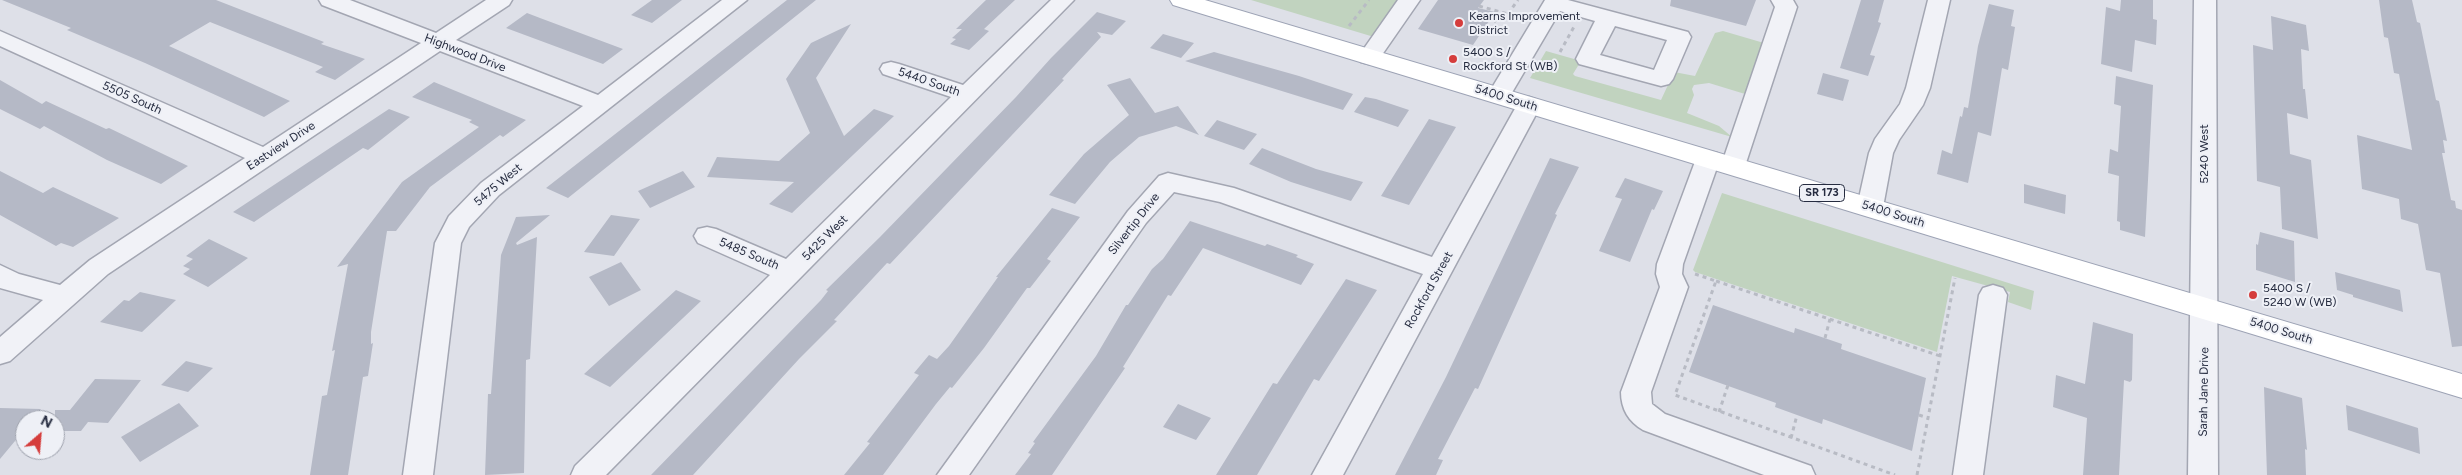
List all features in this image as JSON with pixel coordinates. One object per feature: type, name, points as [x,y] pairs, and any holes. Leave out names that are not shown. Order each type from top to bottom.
[{"type":"main road","name":"5400 South","points":[[1197,2],[1369,57],[2462,386]]},
{"type":"street","name":"Highwood Drive","points":[[330,0],[600,104]]},
{"type":"street","name":"Eastview Drive","points":[[0,352],[99,267],[501,0]]},
{"type":"street","name":"5475 West","points":[[419,469],[448,243],[458,222],[490,189],[736,0]]},
{"type":"street","name":"5425 West","points":[[586,475],[1063,0]]},
{"type":"street","points":[[1369,57],[1409,0]]},
{"type":"street","points":[[1782,0],[1786,7],[1721,162],[1670,264],[1669,274],[1674,287],[1636,392],[1635,402],[1640,414],[1654,422],[1800,475]]},
{"type":"street","points":[[1870,207],[1881,153],[1887,139],[1911,105],[1918,88],[1939,0]]},
{"type":"street","name":"5240 West","points":[[2203,308],[2206,0]]},
{"type":"street","points":[[1499,96],[1555,2],[1608,18]]},
{"type":"street","name":"5505 South","points":[[0,38],[264,157]]},
{"type":"street","name":"5440 South","points":[[891,69],[968,96]]},
{"type":"street","name":"Rockford Street","points":[[1327,475],[1529,105]]},
{"type":"street","name":"Silvertip Drive","points":[[952,475],[1137,217],[1168,182],[1225,194],[1440,270]]},
{"type":"street","name":"5485 South","points":[[707,236],[790,272]]},
{"type":"street","points":[[0,275],[10,281],[63,296]]},
{"type":"street","points":[[1968,475],[1993,295]]},
{"type":"street","name":"Sarah Jane Drive","points":[[2202,475],[2203,308]]},
{"type":"path","points":[[1349,26],[1369,0]]},
{"type":"path","points":[[1508,14],[1518,0]]},
{"type":"path","points":[[1479,6],[1524,19]]},
{"type":"path","points":[[1494,22],[1504,13]]},
{"type":"path","points":[[1560,52],[1575,25]]},
{"type":"path","points":[[1566,31],[1571,32]]},
{"type":"path","points":[[1691,270],[1693,273],[1716,281],[1940,356]]},
{"type":"path","points":[[1917,475],[1955,278]]},
{"type":"path","points":[[1716,281],[1674,396],[1895,475]]},
{"type":"path","points":[[1825,338],[1830,319]]},
{"type":"path","points":[[1719,412],[1728,385]]},
{"type":"path","points":[[1791,438],[1797,415]]},
{"type":"path","points":[[1919,415],[1928,418]]},
{"type":"green space","points":[[1251,0],[1412,0],[1384,40]]},
{"type":"green space","points":[[1723,31],[1764,43],[1745,94],[1709,83],[1694,85],[1692,89],[1694,95],[1687,113],[1719,126],[1732,137],[1530,78],[1546,51],[1581,61],[1573,74],[1575,76],[1661,100],[1674,72],[1695,76],[1715,33]]},
{"type":"green space","points":[[1722,193],[2034,291],[2031,310],[2008,302],[2010,292],[1952,276],[1937,352],[1695,272],[1693,270]]},
{"type":"building","points":[[2,0],[216,0],[324,42],[321,44],[365,59],[335,80],[315,72],[323,67],[210,22],[169,46],[290,101],[264,117],[67,30],[71,28]]},
{"type":"building","points":[[652,0],[682,0],[652,23],[631,15]]},
{"type":"building","points":[[787,0],[816,0],[568,198],[546,188]]},
{"type":"building","points":[[986,0],[1015,0],[984,29],[989,31],[969,50],[950,44],[956,39],[952,38],[962,29],[956,29]]},
{"type":"building","name":"Kearns Improvement District","points":[[1438,0],[1484,0],[1478,8],[1495,12],[1473,45],[1418,29]]},
{"type":"building","points":[[1671,0],[1756,0],[1746,26],[1670,6]]},
{"type":"building","points":[[1861,0],[1884,0],[1878,22],[1881,23],[1870,55],[1875,56],[1868,76],[1840,68]]},
{"type":"building","points":[[2121,0],[2153,0],[2153,19],[2157,20],[2156,45],[2135,40],[2132,72],[2101,64],[2106,7],[2120,11]]},
{"type":"building","points":[[2379,0],[2412,0],[2417,22],[2420,23],[2436,100],[2439,101],[2447,141],[2443,140],[2445,153],[2442,153],[2451,200],[2455,201],[2456,208],[2462,210],[2462,346],[2452,347],[2440,273],[2426,270],[2418,224],[2401,219],[2399,199],[2362,189],[2357,135],[2412,150],[2399,74],[2394,73],[2388,38],[2384,37]]},
{"type":"building","points":[[1989,4],[2014,10],[2011,26],[2015,27],[2008,70],[2002,68],[1991,136],[1978,132],[1968,183],[1937,174],[1942,150],[1952,154],[1960,116],[1962,117],[1964,107],[1968,108],[1978,46]]},
{"type":"building","points":[[1097,12],[1126,21],[1112,35],[1097,32],[1101,37],[1062,79],[1064,80],[890,264],[887,263],[834,320],[837,321],[799,359],[693,475],[651,475],[821,300],[828,291],[826,290],[880,237]]},
{"type":"building","points":[[527,13],[623,49],[603,64],[506,28]]},
{"type":"building","points":[[2271,16],[2306,25],[2309,51],[2301,49],[2303,89],[2305,89],[2308,119],[2287,113],[2290,154],[2311,160],[2318,239],[2282,229],[2280,187],[2257,181],[2253,45],[2273,50]]},
{"type":"building","points":[[851,24],[816,78],[844,136],[874,109],[894,116],[792,213],[769,204],[794,182],[707,177],[717,157],[779,161],[810,133],[786,79],[811,43]]},
{"type":"building","points":[[1163,34],[1194,43],[1181,58],[1150,48]]},
{"type":"building","points":[[1214,52],[1299,76],[1353,94],[1343,110],[1185,61]]},
{"type":"building","points":[[1823,73],[1849,80],[1843,101],[1817,94]]},
{"type":"building","points":[[2116,76],[2153,85],[2145,237],[2120,230],[2120,222],[2117,221],[2119,176],[2108,173],[2110,149],[2118,152],[2121,106],[2114,104]]},
{"type":"building","points":[[1130,78],[1155,113],[1178,106],[1199,135],[1176,126],[1139,137],[1110,162],[1075,204],[1049,195],[1084,154],[1129,115],[1107,85]]},
{"type":"building","points":[[0,80],[42,104],[46,101],[106,129],[109,128],[188,166],[161,184],[107,160],[44,126],[40,129],[0,109]]},
{"type":"building","points":[[434,82],[526,120],[503,137],[500,135],[430,187],[396,231],[387,231],[371,332],[371,344],[373,343],[368,376],[363,377],[348,475],[310,475],[322,396],[327,395],[335,350],[332,351],[348,264],[337,267],[402,182],[479,127],[469,122],[472,120],[412,97]]},
{"type":"building","points":[[1365,97],[1409,110],[1398,127],[1354,112]]},
{"type":"building","points":[[389,109],[410,117],[368,150],[363,148],[254,222],[233,212]]},
{"type":"building","points":[[1429,119],[1456,127],[1409,205],[1381,196]]},
{"type":"building","points":[[1217,120],[1257,134],[1244,150],[1204,136]]},
{"type":"building","points":[[1262,148],[1316,169],[1363,182],[1351,201],[1291,182],[1249,164]]},
{"type":"building","points":[[1550,158],[1579,167],[1555,214],[1557,215],[1478,389],[1475,388],[1438,459],[1443,460],[1436,475],[1395,475],[1446,377]]},
{"type":"building","points":[[0,171],[43,193],[53,187],[119,218],[73,247],[61,243],[56,246],[0,215]]},
{"type":"building","points":[[683,171],[695,187],[650,208],[638,191]]},
{"type":"building","points":[[1625,178],[1663,191],[1654,210],[1652,209],[1630,262],[1599,251],[1622,199],[1615,197]]},
{"type":"building","points":[[2024,184],[2066,195],[2065,214],[2024,203]]},
{"type":"building","points":[[1052,208],[1080,217],[1047,259],[1051,261],[1030,288],[1027,288],[984,348],[952,388],[950,387],[936,404],[883,475],[844,475],[870,443],[867,442],[919,375],[914,373],[929,355],[937,359],[949,346],[998,277],[996,277]]},
{"type":"building","points":[[550,215],[516,243],[517,245],[537,237],[530,359],[526,360],[524,473],[485,475],[488,394],[491,394],[501,255],[516,217]]},
{"type":"building","points":[[611,215],[640,219],[614,256],[584,252]]},
{"type":"building","points":[[1190,221],[1265,246],[1267,244],[1298,255],[1296,257],[1314,264],[1301,285],[1203,248],[1171,296],[1168,295],[1123,367],[1125,368],[1052,475],[1015,475],[1031,454],[1028,453],[1035,443],[1033,442],[1096,356],[1126,305],[1128,305],[1152,269],[1163,259]]},
{"type":"building","points":[[2260,232],[2294,241],[2295,282],[2256,270],[2256,244],[2258,245]]},
{"type":"building","points":[[209,239],[248,258],[208,287],[183,274],[190,269],[183,266],[193,259],[186,256]]},
{"type":"building","points":[[621,262],[641,290],[609,306],[589,277]]},
{"type":"building","points":[[2335,272],[2400,290],[2403,312],[2353,297],[2353,295],[2337,290]]},
{"type":"building","points":[[1346,279],[1377,290],[1319,381],[1314,379],[1257,475],[1216,475],[1273,383],[1277,384]]},
{"type":"building","points":[[676,290],[701,301],[610,387],[584,374]]},
{"type":"building","points":[[140,292],[176,300],[142,332],[100,322],[124,300],[129,301]]},
{"type":"building","points":[[1713,305],[1794,333],[1795,328],[1842,344],[1841,349],[1926,378],[1912,451],[1823,419],[1822,424],[1775,407],[1776,403],[1689,372]]},
{"type":"building","points":[[2093,322],[2133,334],[2132,380],[2130,382],[2124,380],[2119,475],[2083,475],[2087,418],[2053,407],[2056,375],[2085,384]]},
{"type":"building","points":[[186,361],[213,368],[188,392],[161,385]]},
{"type":"building","points":[[95,379],[141,380],[108,423],[88,422],[81,431],[65,431],[65,410],[70,410]]},
{"type":"building","points":[[2264,387],[2302,398],[2307,450],[2305,449],[2306,475],[2267,475]]},
{"type":"building","points":[[179,403],[199,426],[140,462],[121,437]]},
{"type":"building","points":[[1178,404],[1211,418],[1196,440],[1163,427]]},
{"type":"building","points":[[2346,405],[2418,428],[2420,454],[2348,430]]},
{"type":"building","points":[[0,408],[41,409],[15,410],[15,441],[0,459]]},
{"type":"place","name":"Kearns Improvement District","points":[[1459,23]]},
{"type":"place","name":"5400 S / Rockford St (WB)","points":[[1453,59]]},
{"type":"place","name":"5400 S / 5240 W (WB)","points":[[2253,295]]}]
